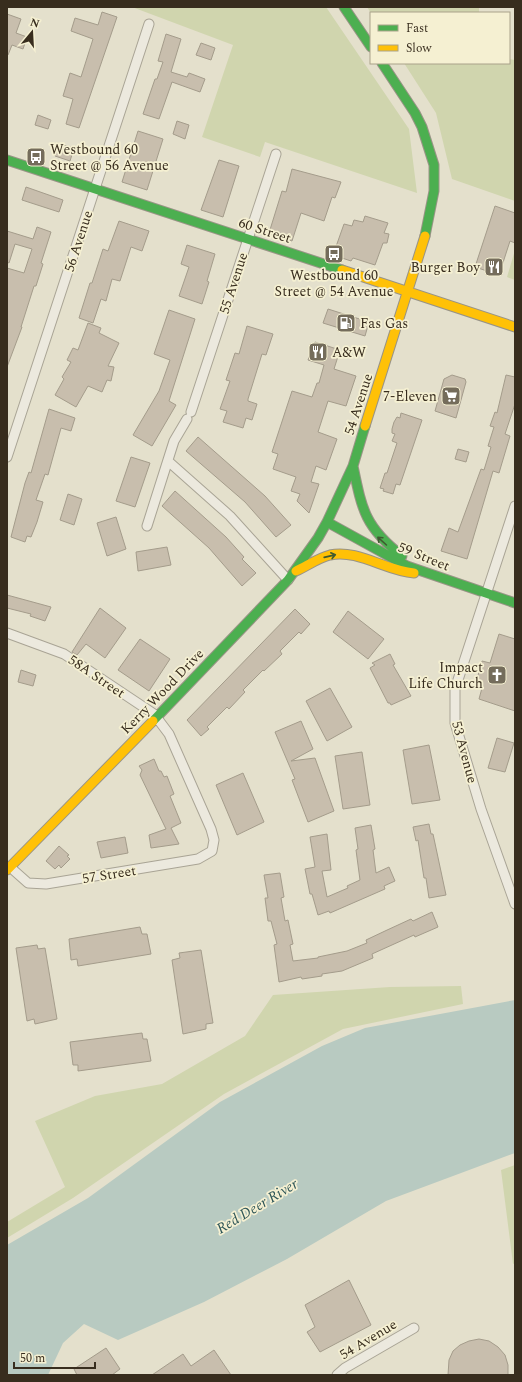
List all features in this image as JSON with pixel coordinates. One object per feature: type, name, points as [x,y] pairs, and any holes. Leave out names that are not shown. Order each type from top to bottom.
[{"type":"street","points":[[344,7],[370,46]]},
{"type":"street","name":"56 Avenue","points":[[7,457],[149,24]]},
{"type":"street","name":"54 Avenue","points":[[327,522],[353,466],[408,292],[430,216],[435,176],[431,153],[422,127],[415,113],[383,64]]},
{"type":"street","name":"55 Avenue","points":[[147,526],[176,435],[189,416],[276,154]]},
{"type":"street","name":"60 Street","points":[[7,160],[515,327]]},
{"type":"street","points":[[168,461],[230,516],[288,580]]},
{"type":"street","points":[[353,466],[364,515],[368,523],[382,541],[424,573]]},
{"type":"street","name":"53 Avenue","points":[[515,506],[455,689],[455,723],[481,808],[515,904]]},
{"type":"street","name":"Kerry Wood Drive","points":[[8,869],[157,718],[288,580],[295,572],[327,522]]},
{"type":"street","name":"59 Street","points":[[327,522],[394,560],[424,573],[515,603]]},
{"type":"street","points":[[295,572],[324,557],[339,554],[360,559],[402,574],[424,573]]},
{"type":"street","name":"58A Street","points":[[7,633],[64,654],[157,718],[169,734],[211,829],[214,840],[212,851]]},
{"type":"street","name":"57 Street","points":[[8,869],[28,883],[46,884],[191,860],[204,856],[212,851]]},
{"type":"street","name":"54 Avenue","points":[[337,1375],[345,1368],[414,1328]]},
{"type":"green space","points":[[132,7],[326,7],[409,129],[417,193],[265,142],[260,157],[202,137],[233,45]]},
{"type":"green space","points":[[367,7],[479,7],[479,12],[370,12]]},
{"type":"green space","points":[[510,59],[515,60],[515,201],[452,179],[436,113],[405,64],[510,64]]},
{"type":"green space","points":[[515,250],[515,280],[507,277]]},
{"type":"green space","points":[[461,986],[463,1004],[343,1029],[224,1094],[73,1198],[7,1238],[7,1222],[65,1187],[35,1121],[95,1096],[162,1084],[245,1036],[273,995],[390,987]]},
{"type":"green space","points":[[515,1165],[515,1263],[513,1264],[501,1170]]},
{"type":"water","name":"Red Deer River","points":[[515,1000],[515,1153],[386,1201],[287,1259],[204,1302],[118,1340],[84,1324],[63,1343],[48,1375],[7,1375],[7,1245],[88,1198],[220,1102],[322,1046],[365,1028]]},
{"type":"building","points":[[102,12],[117,17],[79,128],[66,124],[73,99],[63,96],[70,73],[81,77],[93,39],[71,31],[75,18],[98,25]]},
{"type":"building","points":[[7,14],[21,19],[16,33],[27,37],[23,49],[12,45],[8,55],[7,54]]},
{"type":"building","points":[[166,34],[181,39],[171,72],[187,77],[189,73],[205,79],[200,92],[172,82],[159,119],[143,114],[155,79],[157,79],[163,62],[158,61]]},
{"type":"building","points":[[201,43],[215,48],[211,60],[196,55]]},
{"type":"building","points":[[38,115],[51,120],[48,129],[35,125]]},
{"type":"building","points":[[177,121],[189,125],[185,139],[173,134]]},
{"type":"building","points":[[138,131],[163,139],[147,190],[122,182]]},
{"type":"building","points":[[57,143],[74,148],[70,161],[55,156]]},
{"type":"building","points":[[219,160],[239,166],[223,217],[201,210]]},
{"type":"building","points":[[292,169],[341,182],[335,198],[332,197],[324,221],[301,213],[292,241],[269,233],[282,191],[286,192]]},
{"type":"building","points":[[26,187],[63,200],[59,212],[22,200]]},
{"type":"building","points":[[495,206],[515,213],[515,243],[510,241],[499,275],[475,267]]},
{"type":"building","points":[[365,216],[388,223],[384,233],[389,234],[387,243],[383,243],[375,265],[353,258],[351,261],[333,255],[344,224],[352,226],[354,220],[363,222]]},
{"type":"building","points":[[119,221],[149,231],[142,251],[131,247],[120,281],[112,279],[106,301],[101,299],[93,323],[79,318],[103,249],[108,251]]},
{"type":"building","points":[[37,227],[51,232],[41,263],[43,264],[36,286],[34,286],[22,327],[7,367],[7,268],[24,273],[32,249],[15,244],[9,263],[7,262],[7,231],[33,239]]},
{"type":"building","points":[[187,245],[215,254],[207,281],[209,282],[202,304],[179,296],[189,267],[181,264]]},
{"type":"building","name":"Fas Gas","points":[[328,309],[369,322],[365,336],[323,323]]},
{"type":"building","points":[[169,310],[195,319],[169,401],[176,405],[152,446],[133,435],[159,391],[170,360],[154,354]]},
{"type":"building","points":[[88,323],[101,328],[99,333],[119,343],[108,366],[114,367],[111,381],[107,380],[102,392],[88,386],[76,407],[55,395],[64,379],[62,377],[71,362],[67,360],[73,348],[78,350]]},
{"type":"building","points":[[247,326],[273,334],[266,355],[262,354],[248,399],[248,401],[257,404],[252,420],[246,418],[243,428],[223,422],[227,411],[220,409],[230,381],[226,380],[235,353],[239,354]]},
{"type":"building","points":[[315,342],[340,350],[334,369],[356,376],[346,406],[328,401],[318,432],[337,439],[326,470],[316,466],[311,482],[319,484],[309,513],[297,501],[300,494],[291,491],[296,477],[273,469],[278,454],[272,452],[292,391],[312,397],[317,383],[319,383],[324,365],[308,360]]},
{"type":"building","name":"7-Eleven","points":[[452,375],[465,379],[466,382],[456,418],[435,411],[444,379]]},
{"type":"building","points":[[506,375],[515,377],[515,404],[505,434],[510,436],[499,473],[493,471],[467,559],[441,551],[449,528],[458,532],[481,469],[484,470],[491,447],[488,446],[494,427],[490,426],[495,412],[497,413]]},
{"type":"building","points":[[49,409],[75,418],[71,431],[61,428],[48,475],[45,474],[36,500],[43,502],[37,522],[31,537],[27,536],[25,542],[11,537],[25,483],[29,472],[31,473]]},
{"type":"building","points":[[401,413],[422,420],[400,485],[396,484],[393,494],[383,491],[384,489],[380,488],[385,473],[387,473],[397,443],[392,441],[395,434],[392,433],[392,429],[394,422],[397,417],[400,418]]},
{"type":"building","points":[[198,437],[265,496],[291,525],[276,537],[245,502],[186,451]]},
{"type":"building","points":[[458,449],[469,452],[466,462],[455,459]]},
{"type":"building","points":[[131,457],[150,463],[135,507],[116,501]]},
{"type":"building","points":[[175,491],[226,537],[244,557],[242,559],[256,573],[242,586],[209,548],[162,506]]},
{"type":"building","points":[[68,494],[82,499],[74,525],[60,520]]},
{"type":"building","points":[[116,517],[126,549],[107,556],[97,523]]},
{"type":"building","points":[[167,547],[171,565],[138,571],[136,552]]},
{"type":"building","points":[[7,595],[51,607],[45,621],[30,616],[31,614],[7,608]]},
{"type":"building","points":[[100,608],[126,628],[105,658],[86,644],[77,655],[72,652]]},
{"type":"building","points":[[295,609],[310,624],[301,634],[299,632],[280,651],[282,654],[243,690],[245,692],[229,709],[227,707],[207,727],[209,729],[201,736],[187,720]]},
{"type":"building","points":[[348,611],[384,639],[368,659],[333,632]]},
{"type":"building","name":"Impact Life Church","points":[[499,634],[515,639],[515,711],[479,699],[482,688],[475,686],[482,661],[490,663]]},
{"type":"building","points":[[140,639],[170,659],[149,691],[118,670]]},
{"type":"building","points":[[390,654],[395,664],[393,665],[411,696],[391,705],[388,703],[370,668],[375,665],[372,663]]},
{"type":"building","points":[[21,670],[36,675],[33,686],[18,682]]},
{"type":"building","points":[[330,688],[352,727],[327,741],[306,701]]},
{"type":"building","points":[[301,721],[313,749],[291,761],[315,758],[334,811],[308,822],[292,780],[295,779],[275,732]]},
{"type":"building","points":[[497,738],[514,743],[505,772],[488,768]]},
{"type":"building","points":[[429,745],[440,800],[412,804],[403,750]]},
{"type":"building","points":[[362,752],[370,805],[343,809],[335,756]]},
{"type":"building","points":[[154,759],[159,771],[161,771],[164,777],[167,776],[174,794],[170,796],[181,823],[171,828],[179,844],[151,848],[149,835],[166,829],[140,775],[142,770],[139,766]]},
{"type":"building","points":[[243,773],[264,822],[237,835],[216,785]]},
{"type":"building","points":[[429,824],[431,834],[433,834],[446,895],[429,898],[418,840],[416,841],[413,827]]},
{"type":"building","points":[[371,825],[375,849],[373,850],[376,873],[389,867],[395,881],[384,886],[385,889],[330,913],[329,911],[318,915],[312,894],[310,894],[305,869],[315,867],[310,837],[327,834],[331,870],[322,871],[327,897],[348,888],[347,886],[360,880],[355,828]]},
{"type":"building","points":[[125,837],[128,853],[101,858],[97,842]]},
{"type":"building","points":[[59,846],[69,855],[67,856],[70,859],[61,868],[59,865],[55,869],[46,861]]},
{"type":"building","points":[[280,873],[284,897],[281,898],[285,921],[288,920],[293,944],[290,945],[293,961],[318,958],[347,951],[367,943],[366,940],[411,919],[413,921],[432,912],[438,927],[415,937],[414,935],[372,954],[373,958],[342,971],[322,974],[322,976],[302,979],[301,977],[279,982],[274,945],[277,944],[271,921],[268,921],[265,898],[268,898],[264,875]]},
{"type":"building","points":[[140,927],[142,934],[147,934],[151,954],[78,966],[77,959],[71,960],[69,939]]},
{"type":"building","points":[[37,945],[38,949],[45,948],[57,1019],[35,1024],[34,1019],[27,1021],[16,948]]},
{"type":"building","points":[[201,950],[213,1023],[206,1024],[206,1029],[183,1034],[172,960],[180,958],[179,953]]},
{"type":"building","points":[[142,1033],[143,1039],[147,1039],[151,1061],[78,1071],[78,1065],[73,1065],[70,1042]]},
{"type":"building","points":[[349,1280],[371,1325],[320,1352],[307,1332],[315,1327],[305,1305]]},
{"type":"building","points":[[479,1339],[489,1341],[498,1347],[505,1355],[508,1365],[508,1375],[448,1375],[449,1360],[453,1351],[460,1345]]},
{"type":"building","points":[[106,1348],[120,1369],[112,1375],[77,1375],[74,1369]]},
{"type":"building","points":[[214,1350],[231,1375],[152,1375],[183,1354],[191,1366]]},
{"type":"traffic: fast","points":[[344,7],[370,46]]},
{"type":"traffic: fast","points":[[383,64],[415,113],[422,127],[434,165],[434,191],[425,236]]},
{"type":"traffic: fast","points":[[7,160],[342,270]]},
{"type":"traffic: fast","points":[[153,721],[288,580],[318,538],[327,522],[353,466],[365,426]]},
{"type":"traffic: fast","points":[[353,466],[359,495],[367,517],[380,536],[402,556]]},
{"type":"traffic: fast","points":[[327,522],[407,566],[515,603]]},
{"type":"traffic: slow","points":[[365,426],[425,236]]},
{"type":"traffic: slow","points":[[342,270],[515,327]]},
{"type":"traffic: slow","points":[[296,571],[326,556],[340,554],[351,555],[414,573]]},
{"type":"traffic: slow","points":[[7,870],[153,721]]},
{"type":"place","name":"Westbound 60 Street @ 56 Avenue","points":[[36,157]]},
{"type":"place","name":"Westbound 60 Street @ 54 Avenue","points":[[334,254]]},
{"type":"place","name":"Burger Boy","points":[[494,267]]},
{"type":"place","name":"Fas Gas","points":[[346,323]]},
{"type":"place","name":"A&W","points":[[318,352]]},
{"type":"place","name":"7-Eleven","points":[[451,396]]},
{"type":"place","name":"Impact Life Church","points":[[497,675]]}]
